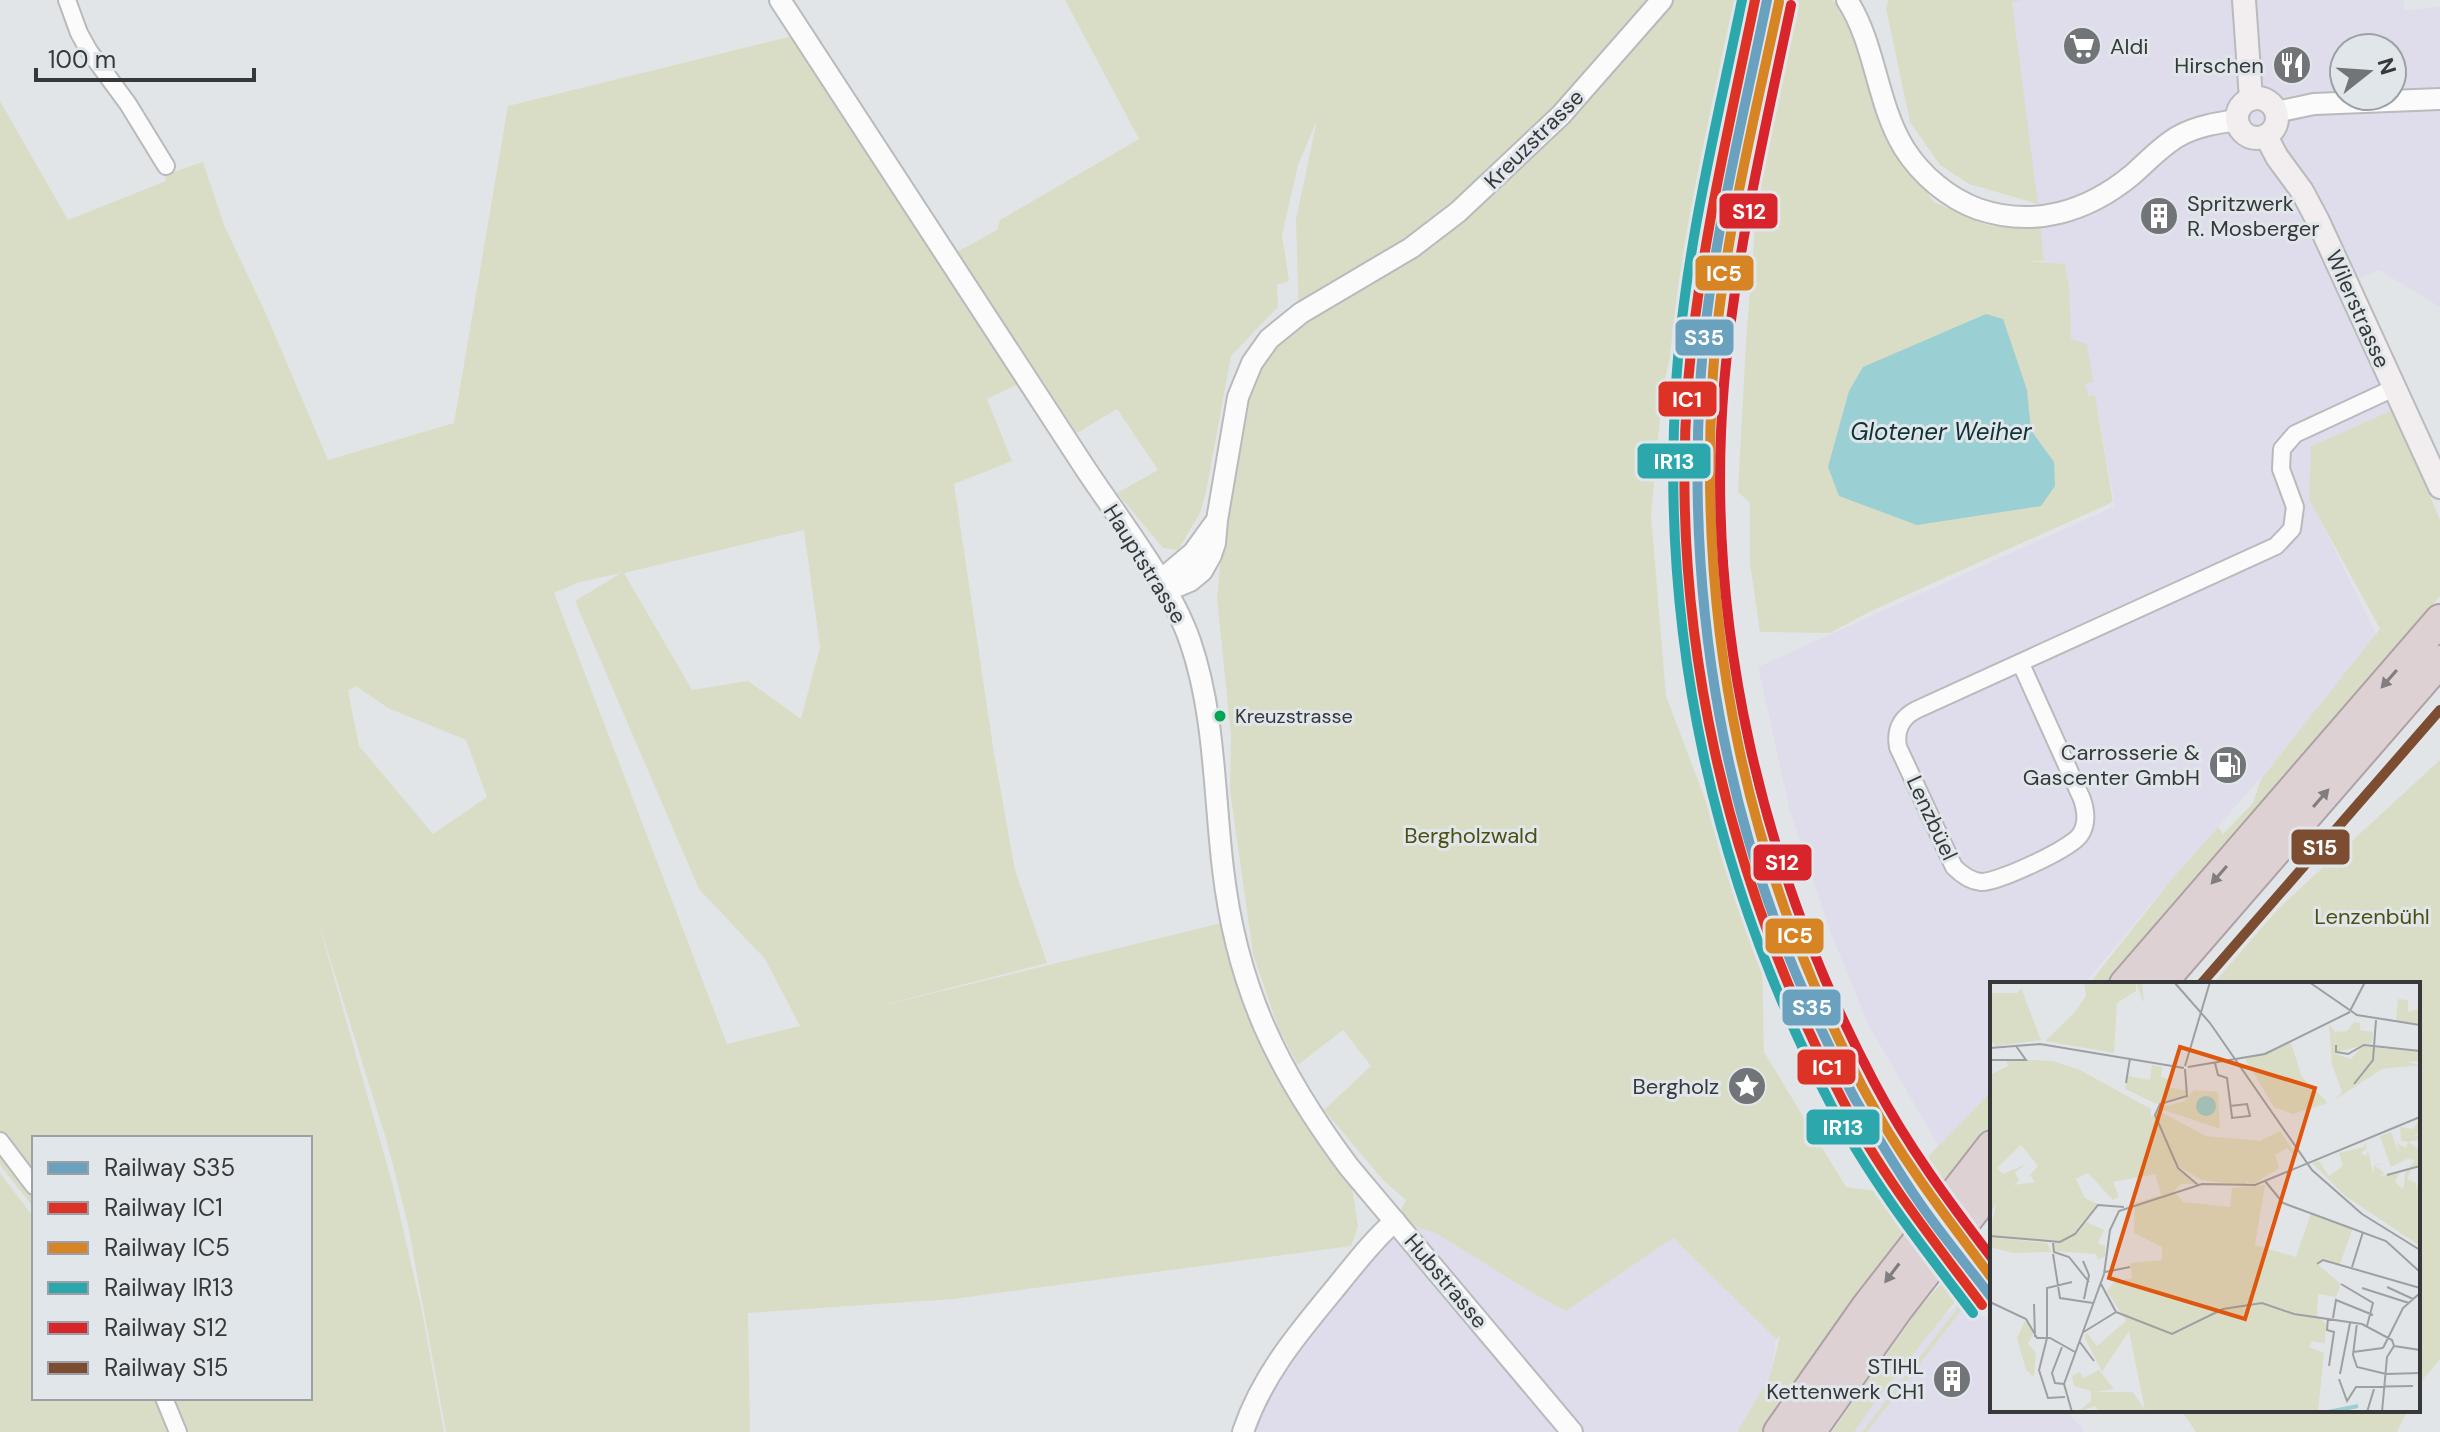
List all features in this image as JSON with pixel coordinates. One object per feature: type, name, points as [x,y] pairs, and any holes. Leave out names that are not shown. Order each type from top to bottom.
[{"type":"highway","points":[[2127,982],[2440,620]]},
{"type":"highway","points":[[2162,982],[2440,661]]},
{"type":"highway","points":[[1779,1432],[1914,1244],[1990,1149]]},
{"type":"highway","points":[[1810,1432],[1890,1318],[1990,1190]]},
{"type":"main road","points":[[2244,0],[2251,99]]},
{"type":"main road","points":[[2251,99],[2266,100],[2276,112],[2274,128],[2266,136],[2255,138],[2245,134],[2237,120],[2240,108],[2251,99]]},
{"type":"main road","name":"Wilerstrasse","points":[[2266,136],[2318,221],[2440,487]]},
{"type":"street","points":[[67,0],[89,51],[128,104],[166,166]]},
{"type":"street","name":"Hauptstrasse","points":[[780,0],[1162,585],[1191,642],[1210,742],[1230,921],[1253,1001],[1279,1061],[1315,1120],[1349,1167],[1395,1221]]},
{"type":"street","name":"Kreuzstrasse","points":[[1162,585],[1168,574],[1193,553],[1217,520],[1238,397],[1252,363],[1269,339],[1301,313],[1387,264],[1458,212],[1561,115],[1662,0]]},
{"type":"street","points":[[1847,0],[1860,23],[1892,122],[1914,162],[1939,187],[1971,206],[2003,216],[2033,218],[2077,209],[2119,186],[2179,136],[2237,120]]},
{"type":"street","points":[[2276,112],[2314,104],[2440,99]]},
{"type":"street","name":"Lenzbüel","points":[[2021,664],[2082,799],[2085,821],[2080,835],[2064,849],[1997,879],[1978,881],[1965,877],[1951,861],[1898,747],[1897,734],[1901,722],[1910,713],[2276,546],[2292,529],[2295,507],[2281,469],[2282,449],[2295,434],[2394,388]]},
{"type":"street","points":[[0,1141],[32,1183]]},
{"type":"street","name":"Hubstrasse","points":[[1243,1432],[1257,1395],[1289,1344],[1365,1251],[1395,1221],[1572,1432]]},
{"type":"street","points":[[165,1400],[178,1432]]},
{"type":"shaded area","points":[[2403,0],[2405,10],[2440,7],[2440,307],[2379,270],[2349,286],[2402,406],[2311,446],[2310,499],[2380,642],[2086,982],[1990,982],[1990,1095],[1942,1152],[1868,1024],[1830,931],[1790,811],[1758,667],[2115,506],[2098,411],[2067,393],[2044,261],[2012,1]]},
{"type":"shaded area","points":[[1395,1221],[1434,1232],[1566,1311],[1673,1238],[1776,1339],[1770,1384],[1740,1432],[1243,1432],[1249,1414]]},
{"type":"shaded area","name":"STIHL Kettenwerk CH1","points":[[1966,1297],[1990,1324],[1990,1412],[2068,1412],[2085,1432],[1853,1432],[1922,1336]]},
{"type":"green space","name":"Bergholzwald","points":[[1065,0],[1757,0],[1751,22],[1739,27],[1736,87],[1663,387],[1651,515],[1666,696],[1733,873],[1761,913],[1764,1052],[1846,1187],[1905,1195],[1920,1214],[1762,1432],[1737,1432],[1770,1377],[1780,1336],[1776,1339],[1673,1238],[1566,1311],[1434,1232],[1395,1221],[1406,1200],[1384,1181],[1324,1110],[1371,1066],[1343,1030],[1298,1065],[1279,1030],[1253,954],[1230,790],[1231,736],[1217,598],[1223,534],[1246,407],[1267,356],[1299,326],[1296,219],[1317,120],[1298,165],[1282,235],[1289,281],[1277,285],[1278,307],[1231,356],[1200,513],[1178,550],[1163,548],[1117,493],[1158,470],[1117,409],[1077,433],[955,253],[997,230],[1000,220],[1139,139]]},
{"type":"green space","points":[[1781,0],[1833,0],[1857,34],[1889,144],[1934,202],[1987,225],[2029,228],[2040,225],[2044,261],[2026,261],[2065,264],[2071,339],[2087,344],[2093,382],[2085,384],[2088,396],[2095,395],[2113,502],[1871,611],[1830,633],[1760,632],[1750,564],[1750,503],[1738,492],[1766,84]]},
{"type":"green space","points":[[1888,0],[2023,0],[2012,2],[2038,204],[1969,184],[1940,165],[1910,122],[1886,8]]},
{"type":"green space","points":[[797,35],[1027,380],[987,399],[1012,461],[954,484],[994,753],[1015,870],[1047,963],[864,1010],[1230,921],[1253,1001],[1349,1167],[1358,1227],[1351,1246],[953,1299],[748,1313],[750,1432],[446,1432],[408,1225],[387,1142],[317,917],[393,1186],[422,1311],[444,1432],[0,1432],[0,1173],[32,1215],[32,1400],[312,1400],[312,1136],[32,1136],[32,1205],[0,1165],[0,101],[68,220],[166,181],[165,175],[203,162],[224,225],[328,460],[454,423],[508,106]],"holes":[[[804,530],[820,647],[801,719],[748,681],[692,690],[624,573]],[[621,573],[575,601],[699,889],[765,959],[800,1026],[727,1044],[554,593],[580,582]],[[356,686],[388,708],[466,740],[487,797],[433,834],[359,746],[348,691]]]},
{"type":"green space","points":[[2402,406],[2398,420],[2440,520],[2440,596],[2109,982],[2091,982],[2171,880],[2218,827],[2223,834],[2253,803],[2261,779],[2380,629],[2309,499],[2311,446]]},
{"type":"green space","name":"Lenzenbühl","points":[[2440,760],[2440,1359],[2420,1386],[2420,982],[2215,982],[2279,908]]},
{"type":"green space","points":[[1990,1093],[1990,1127],[1935,1196],[1917,1168]]},
{"type":"green space","points":[[1957,1266],[1969,1284],[1854,1432],[1832,1432],[1917,1311]]},
{"type":"green space","points":[[1973,1288],[1975,1293],[1867,1432],[1862,1432]]},
{"type":"green space","points":[[2182,1412],[2407,1412],[2397,1432],[2196,1432]]},
{"type":"water","name":"Glotener Weiher","points":[[1986,314],[2003,319],[2027,390],[2031,430],[2054,462],[2055,486],[2041,506],[1917,525],[1839,496],[1828,467],[1849,391],[1863,367]]},
{"type":"rail line","name":"IR13","points":[[1742,0],[1694,240],[1680,336],[1673,479],[1677,572],[1687,665],[1704,756],[1726,846],[1755,934],[1790,1020],[1831,1105],[1862,1160],[1973,1313]]},
{"type":"rail line","name":"IC1","points":[[1755,0],[1707,238],[1688,383],[1684,476],[1688,569],[1698,661],[1715,752],[1738,841],[1767,929],[1802,1015],[1842,1099],[1873,1153],[1982,1305]]},
{"type":"rail line","name":"S35","points":[[1767,0],[1718,241],[1700,387],[1700,553],[1707,635],[1720,717],[1737,798],[1760,878],[1788,955],[1822,1031],[1855,1099],[1901,1175],[1990,1295]]},
{"type":"rail line","name":"IC5","points":[[1779,2],[1729,243],[1716,340],[1710,482],[1714,572],[1723,661],[1739,749],[1761,835],[1789,920],[1823,1004],[1863,1088],[1892,1138],[1990,1275]]},
{"type":"rail line","name":"S12","points":[[1791,5],[1743,241],[1724,384],[1720,474],[1723,565],[1733,655],[1750,744],[1772,832],[1800,917],[1835,1001],[1874,1082],[1914,1151],[1990,1255]]},
{"type":"rail line","name":"S15","points":[[2203,982],[2440,710]]},
{"type":"place","name":"Aldi","points":[[2082,46]]},
{"type":"place","name":"Hirschen","points":[[2292,65]]},
{"type":"place","name":"Spritzwerk R. Mosberger","points":[[2159,216]]},
{"type":"place","name":"Kreuzstrasse","points":[[1220,716]]},
{"type":"place","name":"Carrosserie & Gascenter GmbH","points":[[2228,765]]},
{"type":"place","name":"Bergholz","points":[[1747,1086]]},
{"type":"place","name":"STIHL Kettenwerk CH1","points":[[1952,1379]]}]
